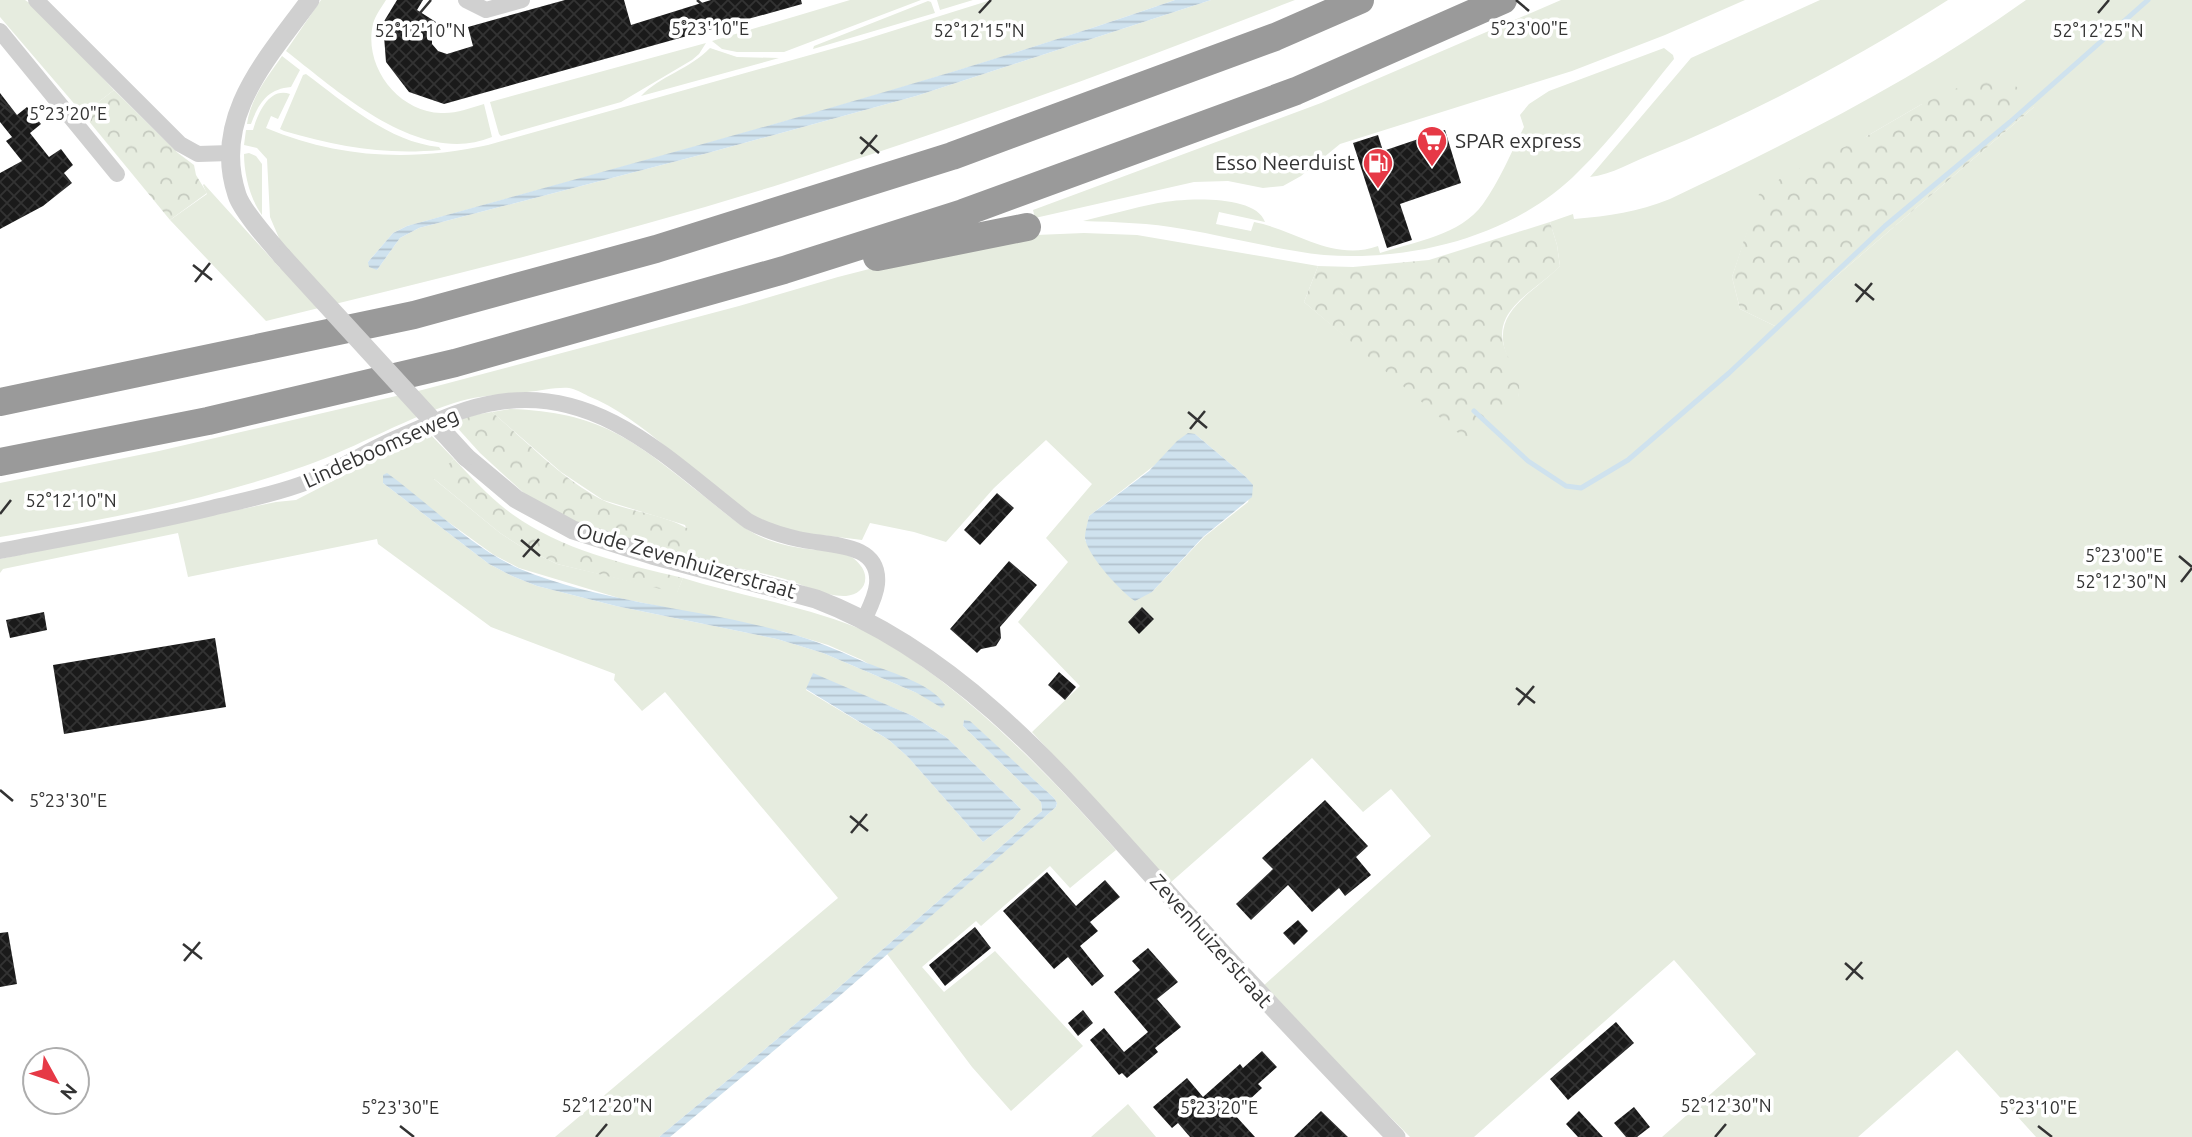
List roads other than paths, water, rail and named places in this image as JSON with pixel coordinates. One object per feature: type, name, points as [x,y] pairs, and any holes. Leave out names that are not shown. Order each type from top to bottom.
[{"type":"highway","points":[[0,402],[414,315],[656,249],[952,156],[1275,37],[1360,0]]},
{"type":"highway","points":[[0,462],[208,421],[455,363],[784,270],[963,213],[1296,91],[1503,0]]},
{"type":"highway","points":[[784,270],[845,264],[1027,227]]},
{"type":"street","points":[[36,0],[180,144],[198,153],[230,153]]},
{"type":"street","name":"Oude Zevenhuizerstraat","points":[[310,0],[246,93],[233,125],[230,153],[237,196],[282,256],[467,457],[516,499],[573,530],[652,555],[816,599],[864,620],[905,644],[954,680],[1029,742]]},
{"type":"street","points":[[466,0],[486,10],[522,0]]},
{"type":"street","points":[[0,30],[117,174]]},
{"type":"street","name":"Lindeboomseweg","points":[[0,551],[261,497],[328,474],[396,438],[464,411],[498,402],[529,400],[597,413],[624,427],[762,529],[800,540],[862,552],[874,564],[877,581],[864,620]]},
{"type":"street","name":"Zevenhuizerstraat","points":[[1029,742],[1289,1026],[1396,1137]]},
{"type":"water","points":[[1175,0],[1211,0],[916,96],[419,228],[400,238],[377,270],[369,267],[368,262],[393,233],[407,226],[889,91]]},
{"type":"water","points":[[1188,433],[1195,434],[1246,477],[1253,485],[1252,497],[1203,537],[1152,592],[1135,601],[1114,582],[1087,545],[1085,538],[1089,516],[1149,471]]},
{"type":"water","points":[[387,473],[468,538],[520,569],[586,590],[721,617],[807,639],[919,684],[939,697],[945,705],[942,708],[917,693],[823,653],[777,639],[616,606],[537,586],[512,576],[489,564],[383,483],[383,475]]},
{"type":"water","points":[[813,673],[913,716],[946,737],[1021,809],[1013,819],[983,842],[908,757],[889,740],[806,689]]},
{"type":"water","points":[[964,720],[970,721],[1054,798],[1056,807],[836,999],[670,1137],[659,1137],[829,996],[1042,811],[1041,802],[963,726]]},
{"type":"waterway","points":[[1474,411],[1528,461],[1566,486],[1581,488],[1628,460],[1729,373],[1885,226],[2010,122],[2148,0]]},
{"type":"place","name":"SPAR express","points":[[1432,168]]},
{"type":"place","name":"Esso Neerduist","points":[[1378,190]]}]
